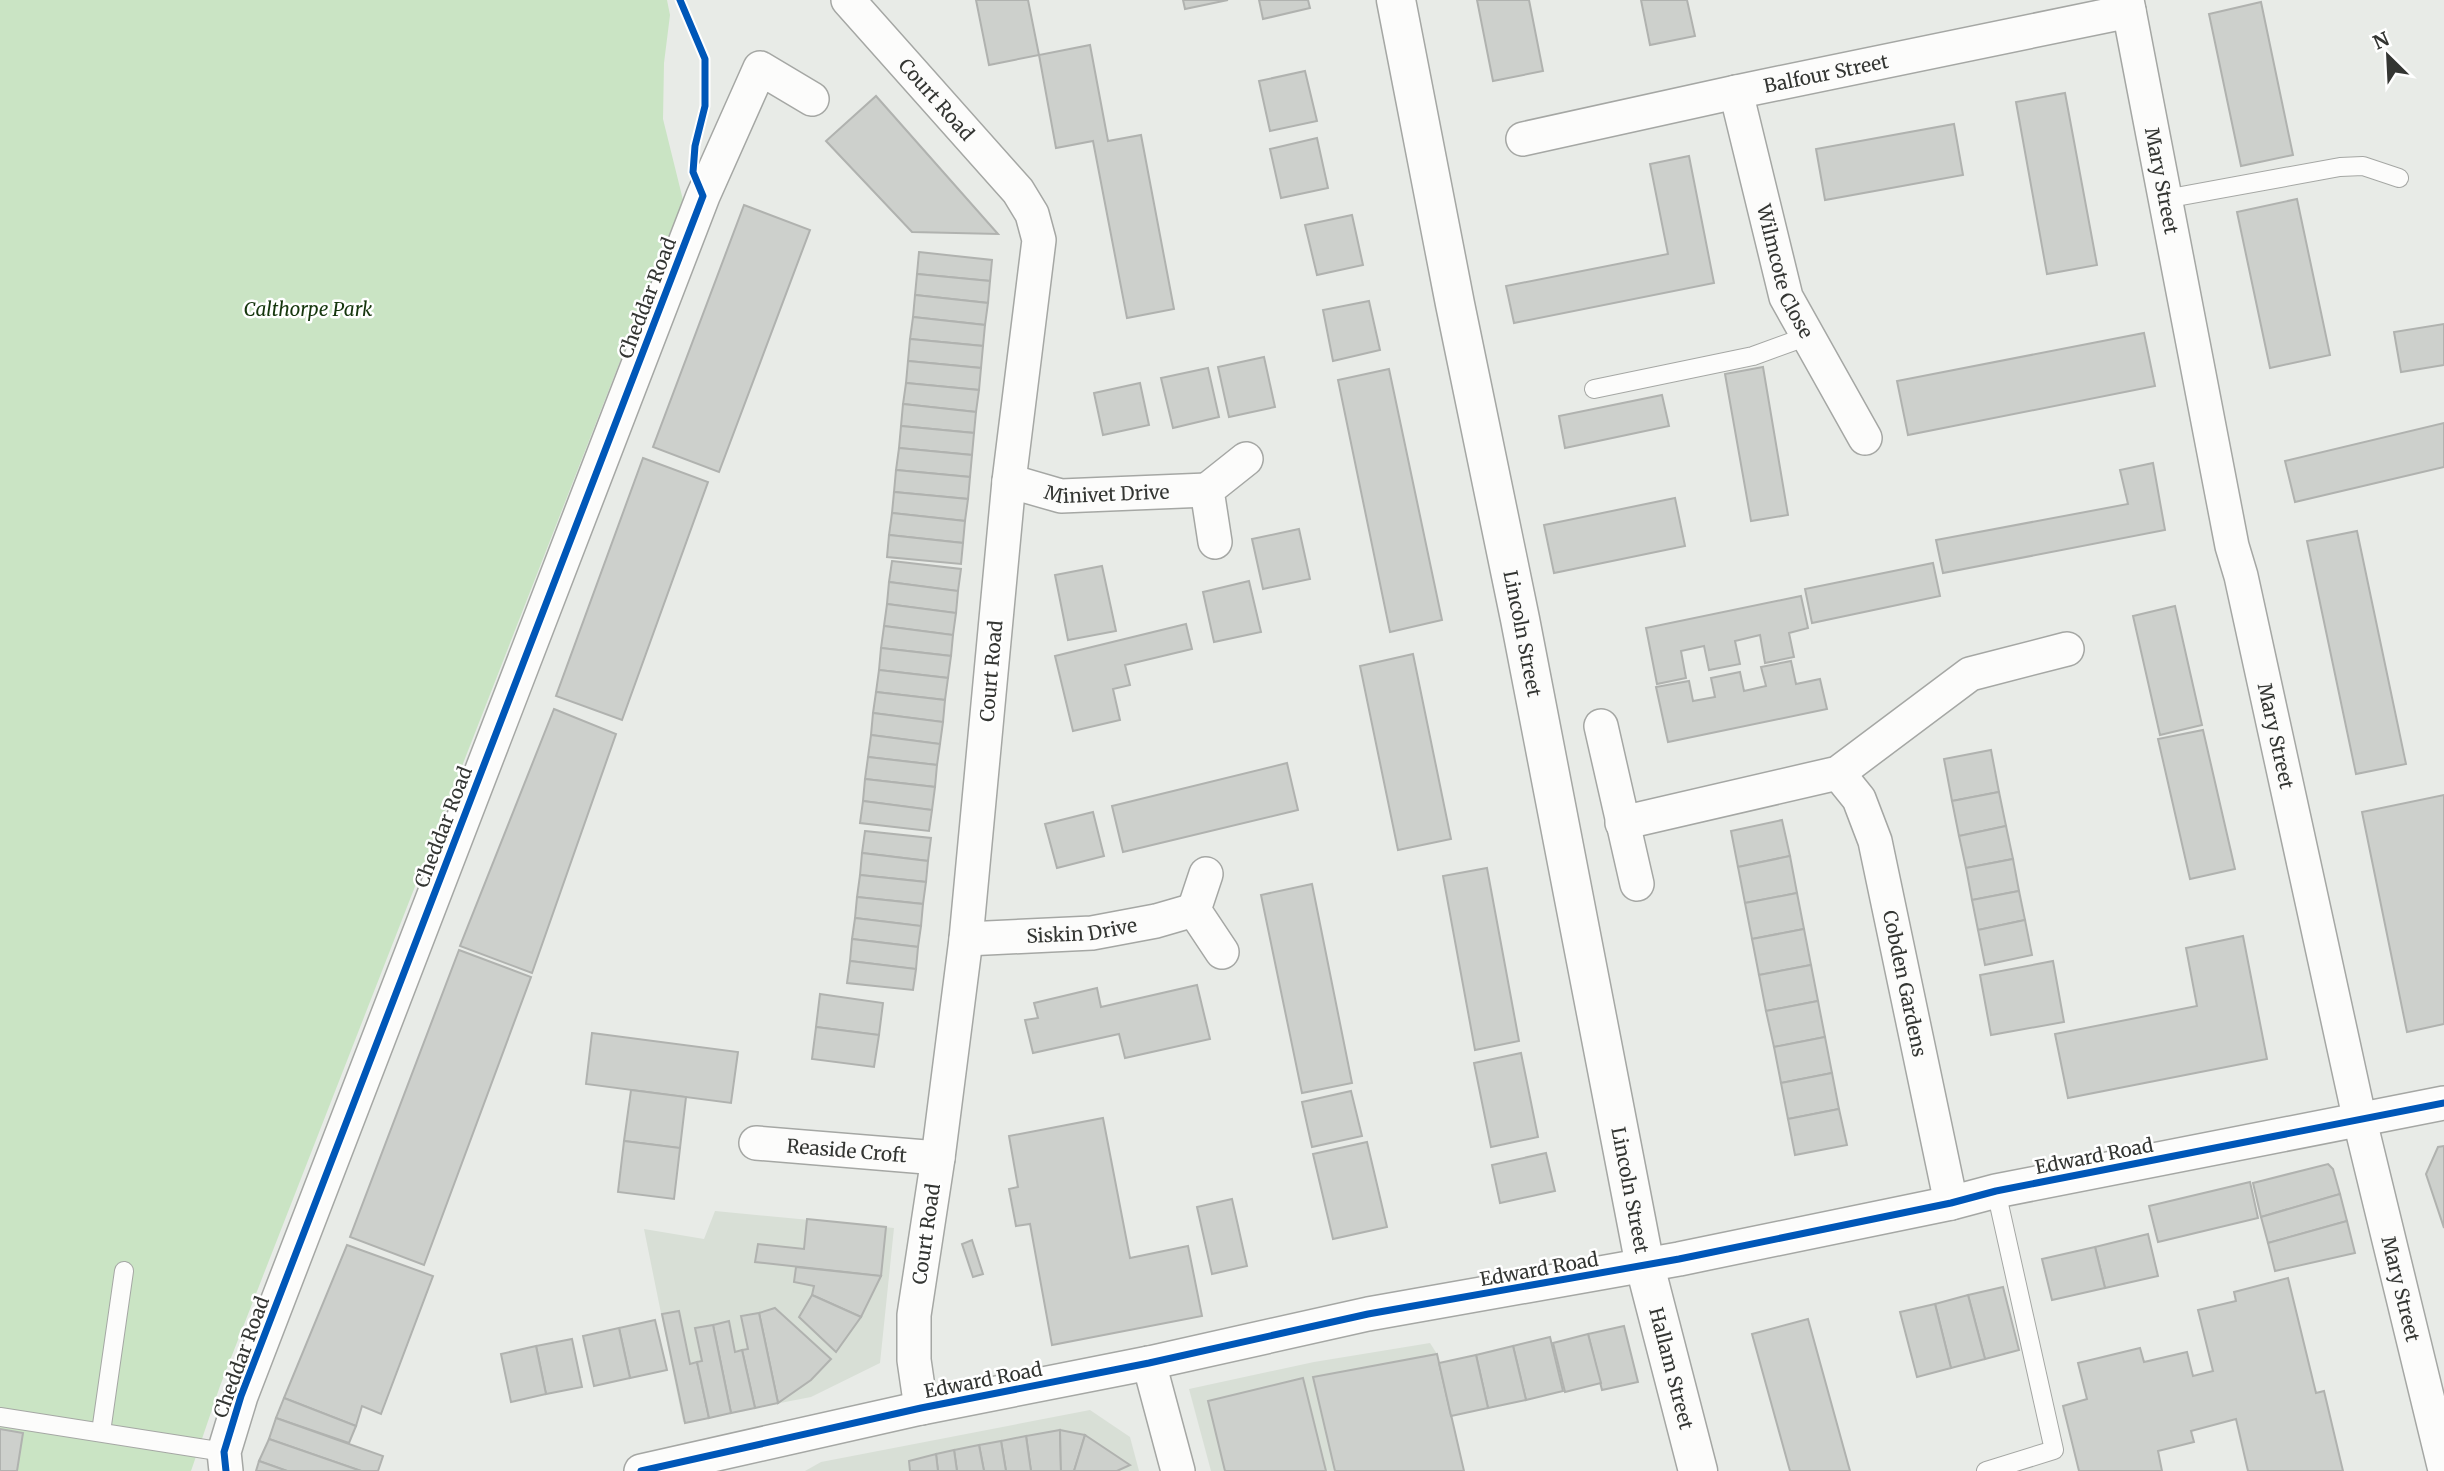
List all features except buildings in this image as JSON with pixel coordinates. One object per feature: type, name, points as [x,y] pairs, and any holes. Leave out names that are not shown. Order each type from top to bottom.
[{"type":"street","name":"Court Road","points":[[848,0],[1018,191],[1032,214],[1039,240],[1009,481],[966,939],[914,1315],[914,1360],[920,1408]]},
{"type":"street","name":"Lincoln Street","points":[[1396,0],[1645,1266]]},
{"type":"street","name":"Balfour Street","points":[[1523,139],[2128,5]]},
{"type":"street","name":"Mary Street","points":[[2128,5],[2232,546],[2241,576],[2360,1121],[2444,1466]]},
{"type":"street","name":"Cheddar Road","points":[[225,1462],[241,1396],[703,196],[760,68],[812,99]]},
{"type":"street","name":"Wilmcote Close","points":[[1736,92],[1786,297],[1865,438]]},
{"type":"street","points":[[1215,541],[1207,489],[1246,459]]},
{"type":"street","name":"Minivet Drive","points":[[1009,481],[1061,496],[1207,489]]},
{"type":"street","points":[[1622,823],[1838,773],[1970,674],[2067,649]]},
{"type":"street","points":[[1601,726],[1637,884]]},
{"type":"street","name":"Cobden Gardens","points":[[1838,773],[1859,799],[1875,841],[1951,1203]]},
{"type":"street","points":[[1206,874],[1194,909],[1222,952]]},
{"type":"street","name":"Siskin Drive","points":[[966,939],[1092,933],[1156,921],[1194,909]]},
{"type":"street","name":"Edward Road","points":[[641,1471],[739,1460],[920,1408],[1149,1363],[1368,1314],[1645,1266],[1951,1203],[1996,1191],[2444,1103]]},
{"type":"street","name":"Reaside Croft","points":[[756,1143],[937,1158]]},
{"type":"street","name":"Hallam Street","points":[[1645,1266],[1698,1471]]},
{"type":"street","points":[[1149,1363],[1178,1471]]},
{"type":"lane","points":[[2165,199],[2340,167],[2363,166],[2399,178]]},
{"type":"lane","points":[[1594,389],[1753,356],[1808,336]]},
{"type":"lane","points":[[1986,1471],[2054,1450],[1996,1191]]},
{"type":"lane","points":[[101,1432],[124,1271]]},
{"type":"lane","points":[[0,1416],[101,1432],[225,1462]]},
{"type":"shaded area","points":[[715,1211],[894,1228],[880,1363],[811,1397],[683,1422],[644,1229],[704,1239]]},
{"type":"shaded area","points":[[1430,1343],[1437,1354],[1464,1471],[1211,1471],[1189,1389],[1314,1362]]},
{"type":"shaded area","points":[[1090,1410],[1130,1437],[1139,1471],[805,1471],[821,1462]]},
{"type":"green space","name":"Calthorpe Park","points":[[0,0],[667,0],[670,15],[664,63],[663,119],[683,200],[220,1386],[191,1471],[0,1471]]},
{"type":"cycle path","points":[[226,1471],[224,1452],[241,1396],[703,196],[693,172],[695,146],[705,106],[705,59],[680,0]]},
{"type":"cycle path","points":[[641,1471],[921,1408],[1149,1363],[1368,1314],[1679,1259],[1951,1203],[1996,1191],[2444,1103]]}]
